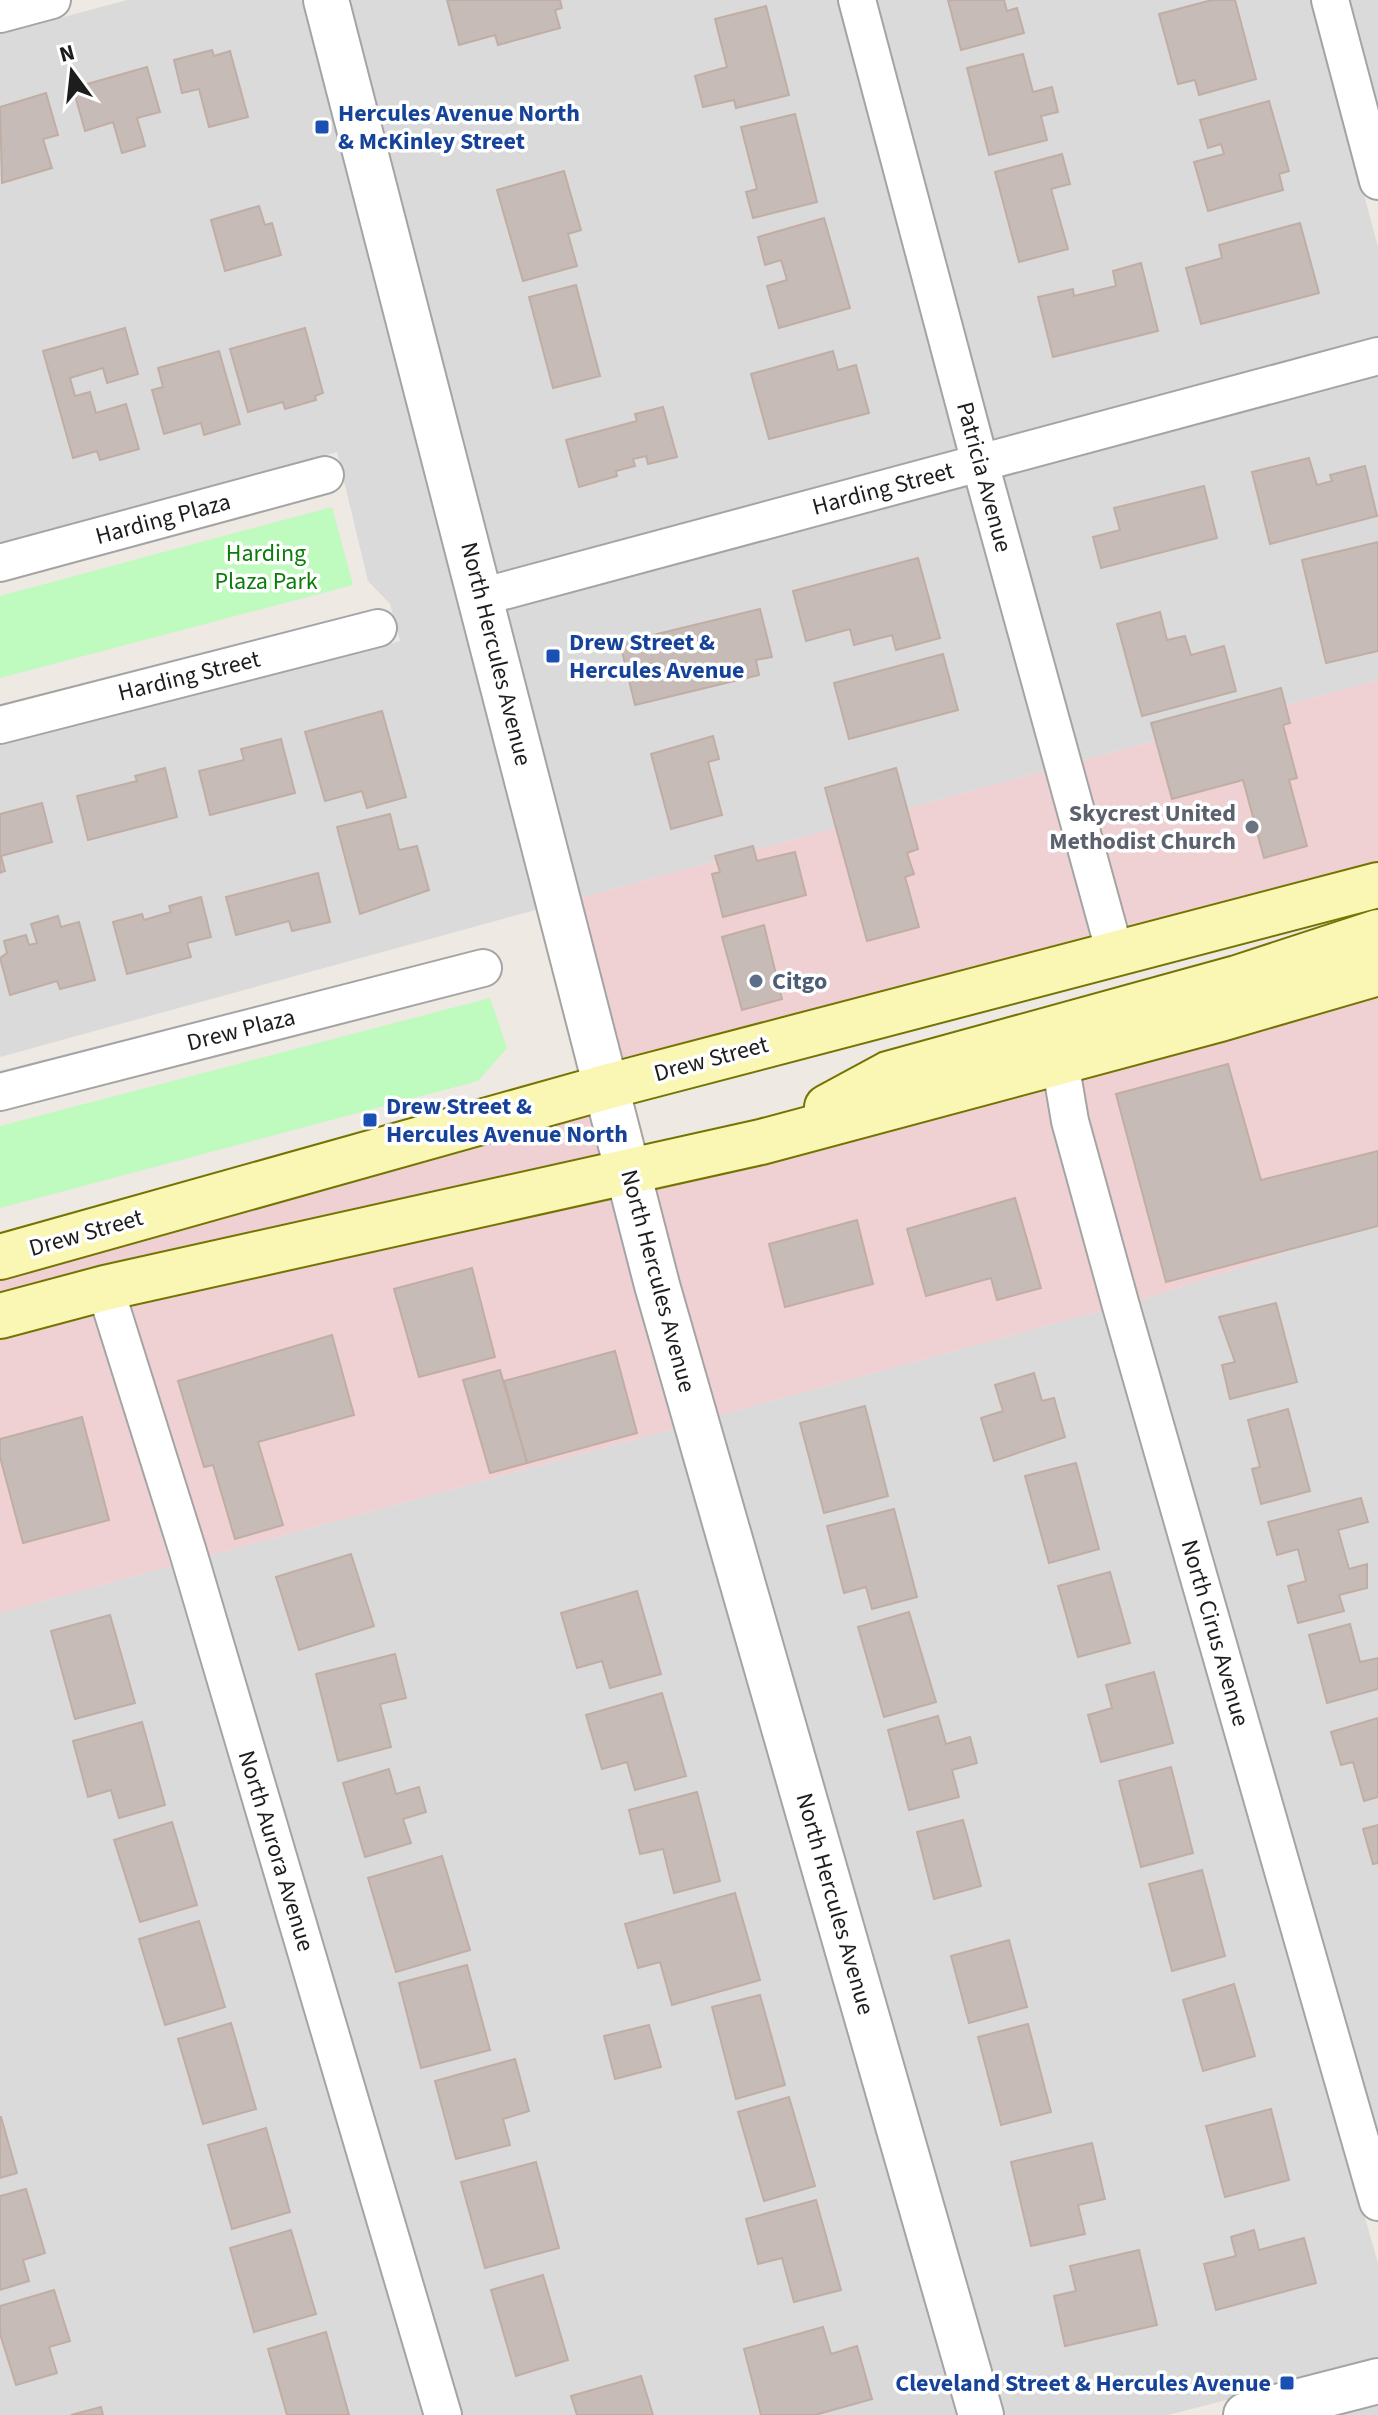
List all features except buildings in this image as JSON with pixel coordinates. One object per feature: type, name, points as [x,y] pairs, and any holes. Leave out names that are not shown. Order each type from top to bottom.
[{"type":"main road","name":"Drew Street","points":[[0,1257],[606,1087],[1378,885]]},
{"type":"main road","points":[[1065,1043],[1081,1005],[1097,992],[1118,982],[1227,950],[1308,903]]},
{"type":"main road","points":[[0,1316],[105,1288],[761,1142],[1065,1043],[1237,978],[1378,932]]},
{"type":"main road","points":[[1065,1043],[1378,973]]},
{"type":"street","points":[[0,14],[52,0]]},
{"type":"street","name":"North Hercules Avenue","points":[[326,0],[628,1172],[981,2415]]},
{"type":"street","name":"Patricia Avenue","points":[[857,0],[1115,953]]},
{"type":"street","points":[[1330,0],[1378,181]]},
{"type":"street","name":"Harding Street","points":[[481,597],[1378,356]]},
{"type":"street","name":"Harding Plaza","points":[[0,563],[325,475]]},
{"type":"street","name":"Harding Street","points":[[0,725],[378,628]]},
{"type":"street","name":"Drew Plaza","points":[[0,1092],[483,968]]},
{"type":"street","name":"North Cirus Avenue","points":[[1065,1043],[1070,1121],[1378,2202]]},
{"type":"street","name":"North Aurora Avenue","points":[[105,1288],[188,1552],[443,2415]]},
{"type":"street","points":[[1246,2415],[1378,2381]]},
{"type":"shaded area","points":[[127,0],[308,0],[543,908],[0,1057],[0,745],[400,641],[390,604],[368,581],[337,452],[0,543],[0,34]]},
{"type":"shaded area","points":[[344,0],[840,0],[958,449],[493,573]]},
{"type":"shaded area","points":[[875,0],[1312,0],[1378,247],[1378,336],[991,440]]},
{"type":"shaded area","points":[[1347,0],[1378,0],[1378,114]]},
{"type":"shaded area","points":[[1378,376],[1378,680],[1080,761],[1002,477]]},
{"type":"shaded area","points":[[968,486],[1047,770],[577,899],[502,611]]},
{"type":"shaded area","points":[[1378,680],[1378,864],[1316,880],[1314,877],[1301,885],[1127,929],[1080,761]]},
{"type":"shaded area","points":[[1047,770],[1094,938],[618,1063],[577,899]]},
{"type":"shaded area","points":[[1378,993],[1378,1222],[1138,1301],[1092,1134],[1081,1077]]},
{"type":"shaded area","points":[[1047,1086],[1104,1310],[713,1417],[649,1187],[753,1164],[755,1167],[768,1160]]},
{"type":"shaded area","points":[[595,1110],[606,1158],[0,1296],[0,1277]]},
{"type":"shaded area","points":[[616,1195],[680,1427],[204,1557],[127,1303]]},
{"type":"shaded area","points":[[1378,1222],[1378,2139],[1138,1301]]},
{"type":"shaded area","points":[[1104,1310],[1378,2263],[1378,2361],[1168,2415],[999,2415],[713,1417]]},
{"type":"shaded area","points":[[94,1311],[171,1566],[0,1613],[0,1336]]},
{"type":"shaded area","points":[[680,1427],[963,2415],[462,2415],[204,1557]]},
{"type":"shaded area","points":[[171,1566],[425,2415],[0,2415],[0,1613]]},
{"type":"shaded area","points":[[1378,2401],[1378,2415],[1322,2415]]},
{"type":"green space","name":"Harding Plaza Park","points":[[332,507],[353,585],[0,678],[0,596]]},
{"type":"green space","points":[[490,998],[507,1048],[478,1081],[0,1208],[0,1126]]},
{"type":"place","name":"Hercules Avenue North & McKinley Street","points":[[322,127]]},
{"type":"place","name":"Drew Street & Hercules Avenue","points":[[553,656]]},
{"type":"place","name":"Skycrest United Methodist Church","points":[[1252,827]]},
{"type":"place","name":"Citgo","points":[[756,981]]},
{"type":"place","name":"Drew Street & Hercules Avenue North","points":[[370,1120]]},
{"type":"place","name":"Cleveland Street & Hercules Avenue","points":[[1287,2383]]}]
